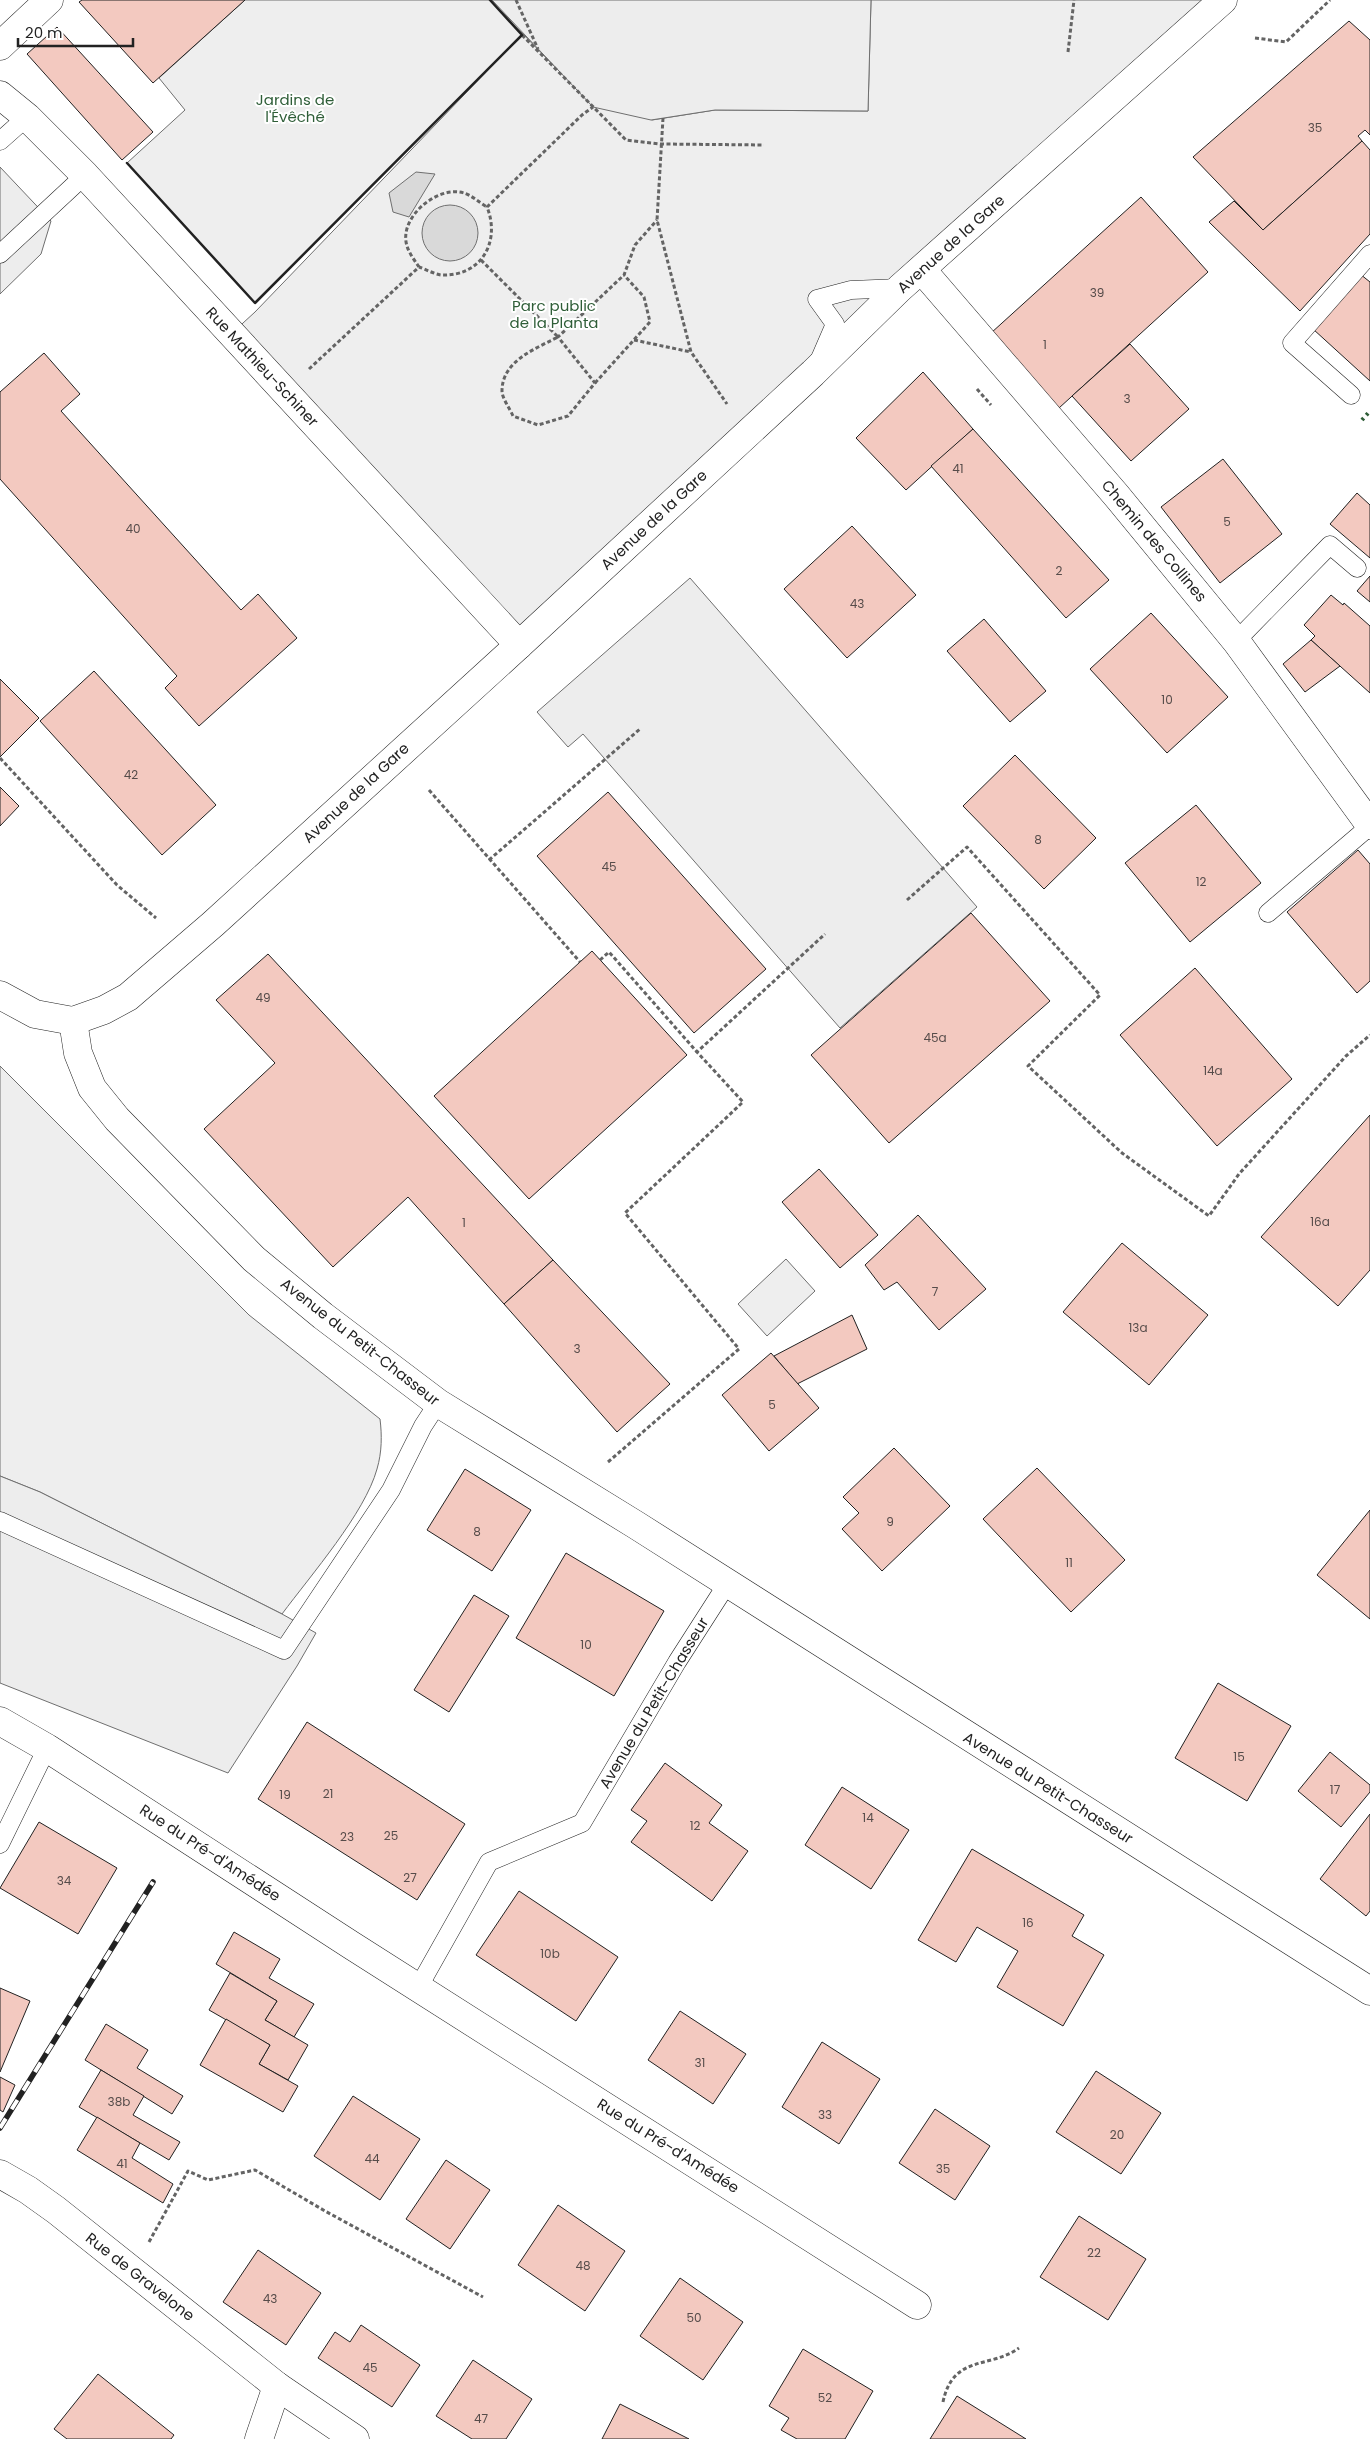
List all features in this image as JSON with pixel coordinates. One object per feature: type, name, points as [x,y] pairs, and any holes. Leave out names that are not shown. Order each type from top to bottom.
[{"type":"street","name":"Avenue de la Gare","points":[[73,1021],[104,1010],[128,997],[213,924],[813,373],[900,288],[1223,0]]},
{"type":"street","points":[[0,46],[43,2]]},
{"type":"street","name":"Rue Mathieu-Schiner","points":[[0,95],[27,117],[85,175],[519,645]]},
{"type":"street","name":"Chemin des Collines","points":[[922,270],[1116,495],[1236,641],[1370,825]]},
{"type":"street","points":[[0,994],[35,1014],[73,1021]]},
{"type":"street","name":"Avenue du Petit-Chasseur","points":[[73,1021],[78,1053],[92,1088],[117,1119],[254,1259],[323,1316],[438,1402],[1370,1991]]},
{"type":"street","name":"Rue du Pré-d'Amédée","points":[[0,1721],[47,1748],[418,1988],[917,2305]]},
{"type":"street","name":"Rue de Gravelone","points":[[0,2174],[56,2210],[277,2386],[355,2439]]},
{"type":"street","points":[[260,2439],[277,2386]]},
{"type":"lane","points":[[0,142],[27,117]]},
{"type":"lane","points":[[0,254],[85,175]]},
{"type":"lane","points":[[1351,395],[1292,343],[1370,254]]},
{"type":"lane","points":[[813,373],[835,324],[817,300],[851,290],[900,288]]},
{"type":"lane","points":[[1236,641],[1330,545],[1357,568]]},
{"type":"lane","points":[[1268,912],[1370,825]]},
{"type":"lane","points":[[0,1521],[284,1650],[391,1490],[423,1426],[438,1402]]},
{"type":"lane","name":"Avenue du Petit-Chasseur","points":[[418,1988],[489,1862],[582,1823],[727,1584]]},
{"type":"lane","points":[[0,1844],[47,1748]]},
{"type":"path","points":[[516,0],[540,52]]},
{"type":"path","points":[[1068,52],[1074,0]]},
{"type":"path","points":[[1255,38],[1286,42],[1330,0]]},
{"type":"path","points":[[522,35],[626,140],[660,144],[764,145]]},
{"type":"path","points":[[487,207],[582,115],[593,107]]},
{"type":"path","points":[[663,118],[656,220],[691,352],[727,404]]},
{"type":"path","points":[[445,193],[464,193],[487,207],[492,221],[491,242],[481,260],[467,270],[440,275],[418,267],[407,245],[409,224],[427,200],[445,193]]},
{"type":"path","points":[[624,275],[644,297],[650,322],[568,416],[538,424],[513,416],[502,392],[508,368],[528,353],[558,337],[624,275],[635,244],[656,220]]},
{"type":"path","points":[[481,260],[558,337],[595,383]]},
{"type":"path","points":[[308,370],[418,267]]},
{"type":"path","points":[[633,340],[691,352]]},
{"type":"path","points":[[489,860],[640,729]]},
{"type":"path","points":[[0,758],[117,885],[156,918]]},
{"type":"path","points":[[429,790],[580,962]]},
{"type":"path","points":[[907,900],[966,847],[1100,995],[1028,1066],[1122,1153],[1209,1216],[1239,1174],[1346,1056],[1370,1035]]},
{"type":"path","points":[[697,1052],[825,934]]},
{"type":"path","points":[[600,960],[609,952],[743,1102],[625,1214],[739,1349],[608,1462]]},
{"type":"path","points":[[146,2248],[188,2172],[208,2180],[255,2170],[325,2211],[483,2296]]},
{"type":"path","points":[[943,2402],[961,2370],[971,2365],[1009,2356],[1020,2348]]},
{"type":"green space","name":"Parc public de la Planta","points":[[245,0],[490,0],[554,66],[652,120],[715,110],[868,111],[871,0],[1223,0],[519,645],[231,334],[255,312],[489,69],[255,303],[127,163],[185,110],[159,78]]},
{"type":"green space","points":[[0,1066],[249,1315],[380,1419],[380,1456],[371,1486],[336,1543],[282,1614],[40,1492],[0,1476]]},
{"type":"green space","points":[[786,1259],[815,1291],[767,1336],[738,1304]]},
{"type":"shaded area","points":[[492,0],[871,0],[868,111],[715,110],[651,120],[593,107]]},
{"type":"shaded area","points":[[0,167],[51,221],[41,254],[0,294]]},
{"type":"shaded area","points":[[416,172],[435,174],[409,217],[393,212],[389,193]]},
{"type":"shaded area","points":[[450,205],[461,207],[470,213],[476,222],[478,233],[476,244],[470,253],[461,259],[450,261],[439,259],[430,253],[424,244],[422,233],[424,222],[430,213],[439,207]]},
{"type":"shaded area","points":[[690,578],[977,907],[840,1028],[583,734],[568,747],[537,712]]},
{"type":"shaded area","points":[[0,1476],[40,1492],[316,1633],[228,1773],[0,1683]]},
{"type":"building","points":[[82,0],[245,0],[153,83],[79,2]]},
{"type":"building","points":[[1349,21],[1370,40],[1370,135],[1365,130],[1358,136],[1362,141],[1263,230],[1193,157]]},
{"type":"building","points":[[57,27],[153,132],[122,160],[27,54]]},
{"type":"building","points":[[1362,141],[1370,150],[1370,234],[1300,311],[1209,222],[1234,201],[1263,230]]},
{"type":"building","points":[[1141,197],[1208,272],[1059,408],[991,333]]},
{"type":"building","points":[[1360,274],[1370,282],[1370,381],[1313,329]]},
{"type":"building","points":[[1130,344],[1189,409],[1131,461],[1072,396]]},
{"type":"building","points":[[44,353],[80,394],[61,411],[241,610],[258,594],[297,638],[199,726],[165,688],[177,676],[0,479],[0,392]]},
{"type":"building","points":[[923,372],[973,429],[906,490],[856,438]]},
{"type":"building","points":[[973,429],[1109,580],[1066,618],[931,466]]},
{"type":"building","points":[[1223,459],[1282,534],[1220,583],[1161,507]]},
{"type":"building","points":[[1357,493],[1370,505],[1370,558],[1330,524]]},
{"type":"building","points":[[852,526],[916,595],[847,658],[784,589]]},
{"type":"building","points":[[1370,576],[1370,602],[1357,591]]},
{"type":"building","points":[[1331,595],[1343,605],[1344,603],[1370,626],[1370,693],[1311,640],[1315,636],[1304,625]]},
{"type":"building","points":[[1151,613],[1228,697],[1167,753],[1090,669]]},
{"type":"building","points":[[984,619],[1046,691],[1010,722],[947,651]]},
{"type":"building","points":[[1311,640],[1340,666],[1305,692],[1283,664]]},
{"type":"building","points":[[94,671],[216,805],[162,855],[40,721]]},
{"type":"building","points":[[0,679],[39,718],[0,757]]},
{"type":"building","points":[[1015,755],[1096,838],[1044,889],[963,806]]},
{"type":"building","points":[[0,787],[19,806],[0,826]]},
{"type":"building","points":[[608,792],[766,969],[694,1033],[537,856]]},
{"type":"building","points":[[1196,805],[1261,883],[1190,942],[1125,863]]},
{"type":"building","points":[[1358,850],[1370,864],[1370,981],[1357,993],[1287,912]]},
{"type":"building","points":[[971,913],[1050,1001],[889,1143],[811,1055]]},
{"type":"building","points":[[592,951],[687,1055],[529,1199],[434,1096]]},
{"type":"building","points":[[268,954],[553,1260],[504,1304],[408,1197],[333,1267],[204,1129],[275,1063],[216,1000]]},
{"type":"building","points":[[1195,968],[1292,1079],[1217,1146],[1120,1035]]},
{"type":"building","points":[[1370,1115],[1370,1270],[1338,1306],[1261,1237]]},
{"type":"building","points":[[819,1169],[878,1235],[840,1268],[782,1202]]},
{"type":"building","points":[[918,1215],[986,1289],[939,1330],[897,1282],[884,1290],[865,1265]]},
{"type":"building","points":[[1122,1243],[1208,1315],[1149,1385],[1063,1312]]},
{"type":"building","points":[[553,1260],[670,1384],[617,1432],[504,1304]]},
{"type":"building","points":[[852,1315],[867,1349],[797,1384],[774,1356]]},
{"type":"building","points":[[771,1353],[819,1408],[769,1451],[722,1395]]},
{"type":"building","points":[[894,1448],[950,1506],[882,1571],[842,1529],[859,1513],[843,1497]]},
{"type":"building","points":[[1037,1468],[1125,1560],[1071,1612],[983,1519]]},
{"type":"building","points":[[465,1469],[531,1510],[492,1571],[427,1530]]},
{"type":"building","points":[[1370,1510],[1370,1619],[1317,1575]]},
{"type":"building","points":[[566,1553],[664,1611],[614,1696],[516,1638]]},
{"type":"building","points":[[474,1595],[509,1616],[449,1712],[414,1690]]},
{"type":"building","points":[[1218,1683],[1291,1726],[1247,1801],[1175,1758]]},
{"type":"building","points":[[307,1722],[465,1824],[417,1900],[258,1799]]},
{"type":"building","points":[[1330,1752],[1370,1785],[1370,1792],[1341,1827],[1298,1791]]},
{"type":"building","points":[[665,1763],[722,1805],[709,1823],[748,1851],[712,1901],[631,1842],[647,1821],[631,1810]]},
{"type":"building","points":[[842,1787],[909,1830],[871,1889],[805,1845]]},
{"type":"building","points":[[1370,1814],[1370,1911],[1366,1916],[1320,1879]]},
{"type":"building","points":[[39,1822],[117,1868],[78,1934],[0,1888]]},
{"type":"building","points":[[972,1849],[1084,1915],[1072,1936],[1104,1955],[1063,2026],[997,1987],[1018,1951],[977,1927],[956,1962],[918,1940]]},
{"type":"building","points":[[519,1891],[618,1957],[576,2021],[476,1955]]},
{"type":"building","points":[[234,1932],[280,1959],[269,1978],[314,2004],[294,2037],[265,2020],[277,2001],[216,1964]]},
{"type":"building","points":[[230,1973],[277,2001],[265,2020],[308,2045],[288,2080],[259,2064],[270,2045],[209,2010]]},
{"type":"building","points":[[0,1988],[30,2001],[0,2072]]},
{"type":"building","points":[[680,2011],[746,2054],[713,2104],[648,2060]]},
{"type":"building","points":[[226,2019],[270,2045],[259,2064],[298,2086],[283,2112],[200,2065]]},
{"type":"building","points":[[106,2024],[148,2050],[137,2068],[183,2096],[172,2114],[85,2060]]},
{"type":"building","points":[[822,2042],[880,2079],[839,2144],[782,2107]]},
{"type":"building","points":[[101,2070],[144,2096],[133,2115],[180,2142],[169,2160],[79,2107]]},
{"type":"building","points":[[1096,2071],[1161,2113],[1121,2174],[1056,2132]]},
{"type":"building","points":[[0,2077],[15,2085],[3,2112],[0,2110]]},
{"type":"building","points":[[353,2096],[420,2139],[380,2200],[314,2156]]},
{"type":"building","points":[[935,2109],[990,2146],[955,2200],[899,2163]]},
{"type":"building","points":[[97,2117],[140,2143],[132,2158],[173,2184],[163,2203],[77,2150]]},
{"type":"building","points":[[446,2160],[490,2190],[450,2249],[406,2219]]},
{"type":"building","points":[[558,2205],[625,2251],[585,2311],[518,2265]]},
{"type":"building","points":[[1079,2216],[1146,2259],[1108,2320],[1040,2277]]},
{"type":"building","points":[[258,2250],[321,2293],[286,2345],[223,2302]]},
{"type":"building","points":[[680,2278],[743,2322],[703,2380],[640,2336]]},
{"type":"building","points":[[361,2325],[420,2365],[392,2407],[318,2358],[335,2332],[350,2342]]},
{"type":"building","points":[[803,2349],[873,2391],[845,2439],[797,2439],[781,2430],[789,2418],[769,2406]]},
{"type":"building","points":[[473,2360],[532,2399],[506,2439],[472,2439],[436,2416]]},
{"type":"building","points":[[98,2374],[174,2435],[171,2439],[67,2439],[54,2429]]},
{"type":"building","points":[[957,2396],[1026,2439],[930,2439]]},
{"type":"building","points":[[620,2404],[689,2439],[602,2439]]},
{"type":"railway","points":[[0,2128],[153,1882]]},
{"type":"hedge","points":[[1362,420],[1370,411]]},
{"type":"wall","points":[[127,163],[255,303],[522,35],[490,0]]},
{"type":"park label","name":"Jardins de l'Évêché","points":[[295,108]]}]
